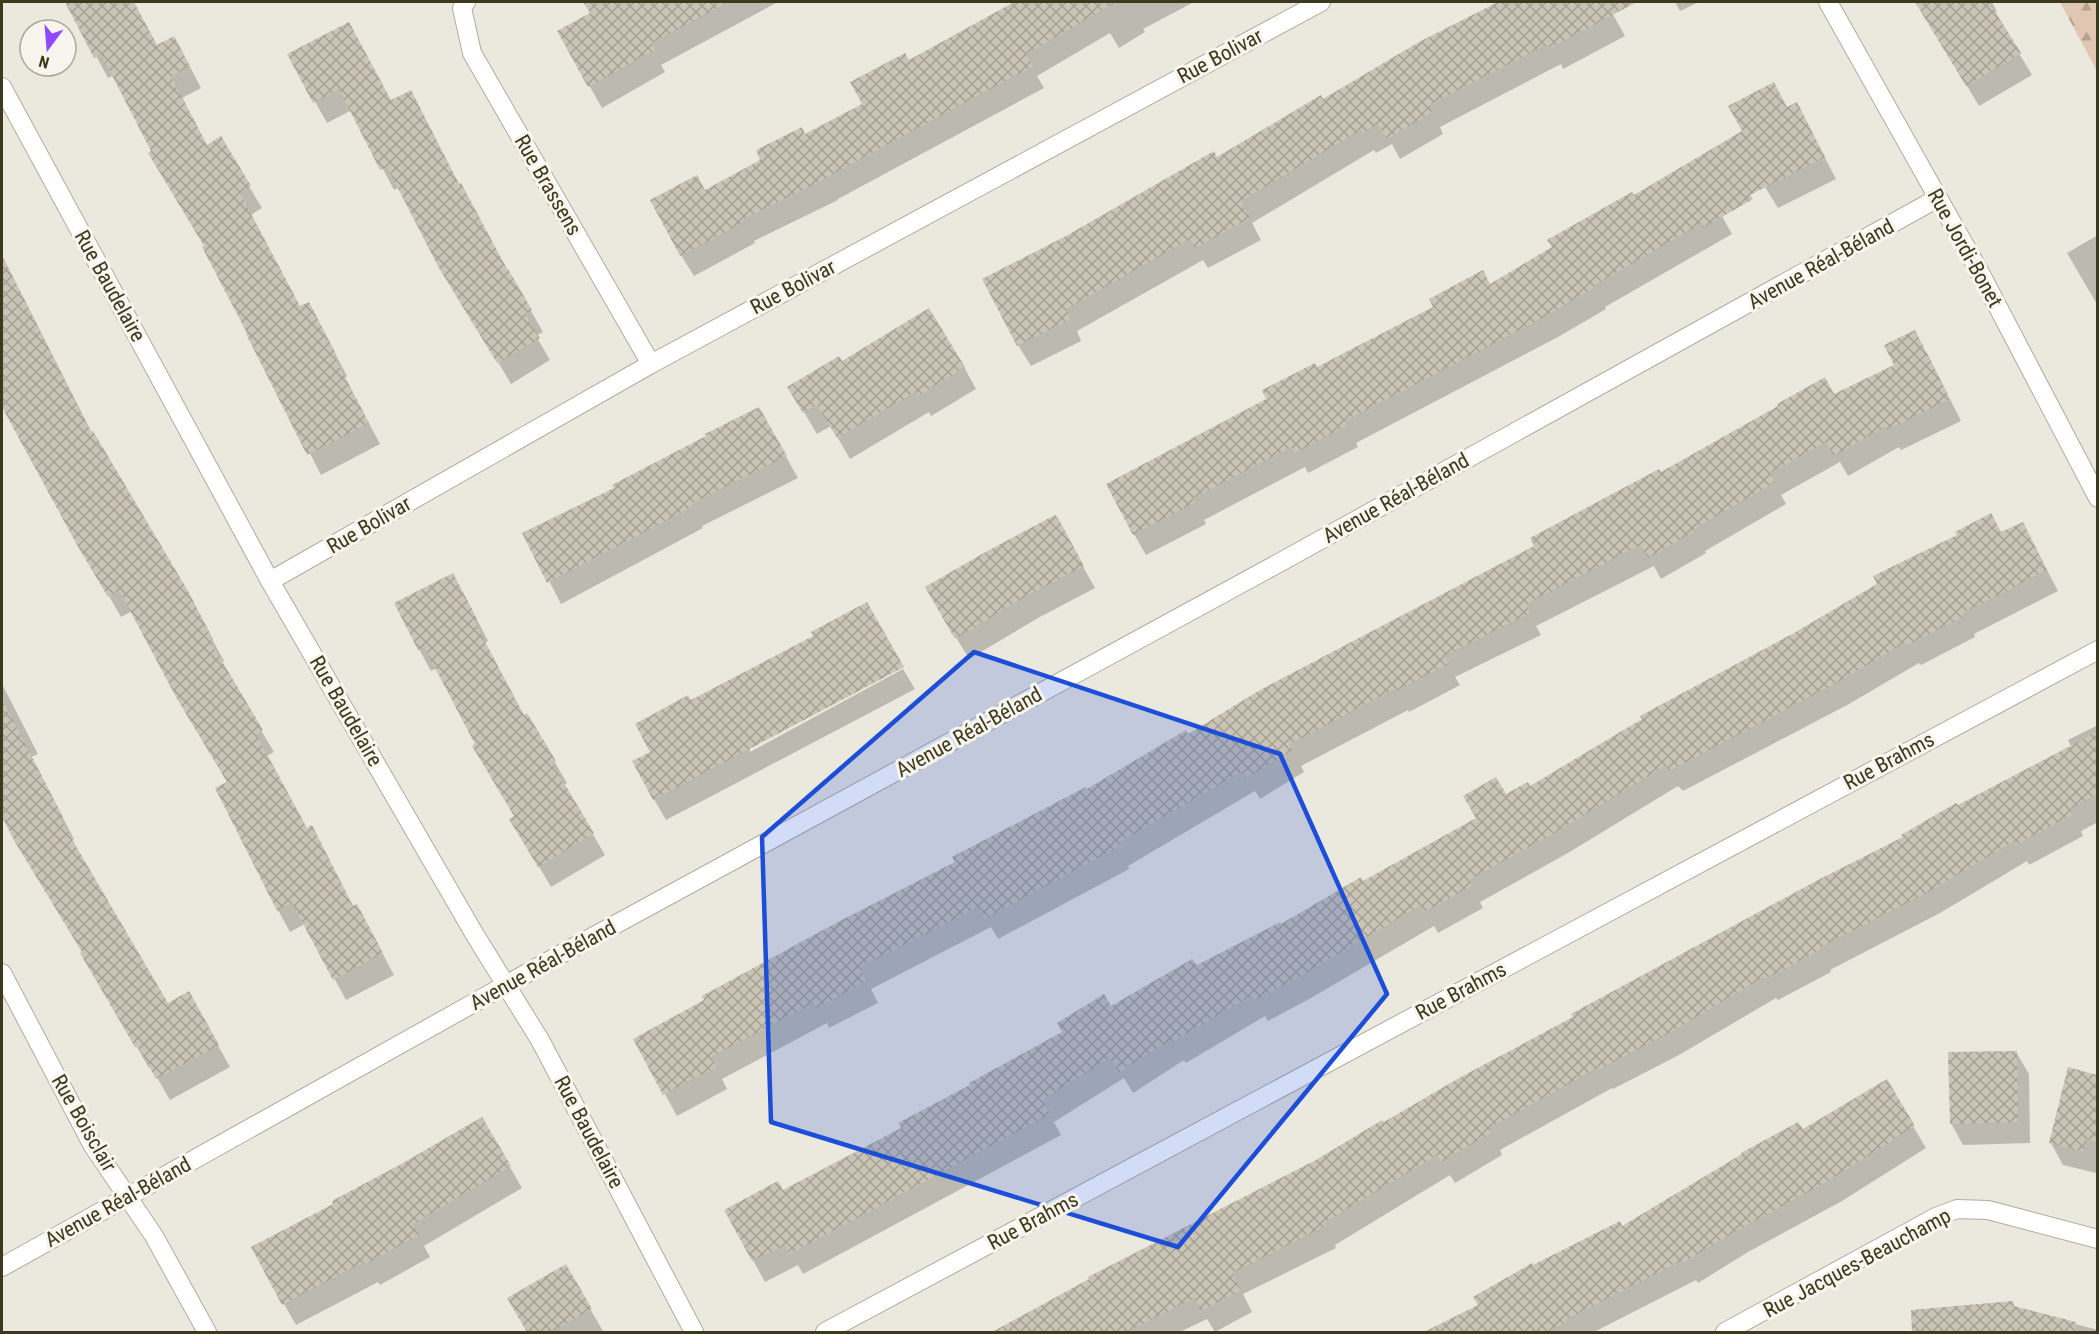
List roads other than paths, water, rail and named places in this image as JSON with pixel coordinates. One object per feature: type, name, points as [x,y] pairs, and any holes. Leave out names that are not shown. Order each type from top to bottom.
[{"type":"street","name":"Rue Brassens","points":[[466,2],[462,8],[472,53],[651,363]]},
{"type":"street","name":"Rue Bolivar","points":[[270,582],[651,363],[1321,2]]},
{"type":"street","name":"Rue Jordi-Bonet","points":[[1828,2],[1978,269],[2097,498]]},
{"type":"street","name":"Rue Baudelaire","points":[[2,87],[270,582],[475,935],[540,1040],[694,1332]]},
{"type":"street","name":"Avenue Réal-Béland","points":[[2,1267],[563,953],[1309,546],[1938,198]]},
{"type":"street","name":"Rue Brahms","points":[[825,1332],[2097,650]]},
{"type":"street","name":"Rue Boisclair","points":[[2,973],[93,1146],[154,1236],[207,1332]]},
{"type":"street","name":"Rue Jacques-Beauchamp","points":[[1725,1332],[1936,1217],[1957,1209],[1988,1210],[2097,1239]]}]
